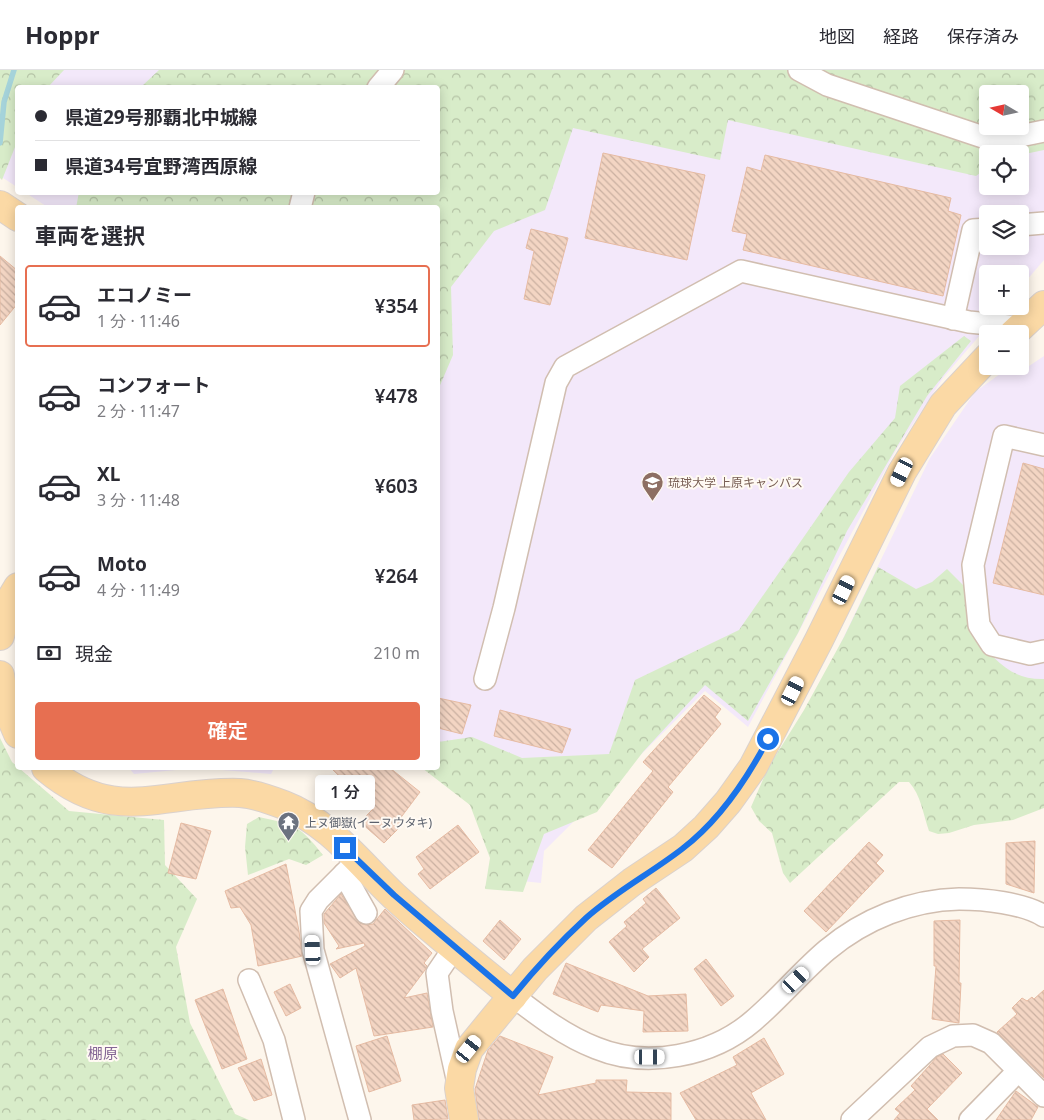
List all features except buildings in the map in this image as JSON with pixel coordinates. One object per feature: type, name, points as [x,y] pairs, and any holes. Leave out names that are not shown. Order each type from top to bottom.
[{"type":"main road","points":[[0,205],[15,215]]},
{"type":"main road","points":[[1022,325],[1044,305]]},
{"type":"main road","points":[[464,1120],[459,1088],[469,1049],[535,969],[586,918],[632,882],[684,848],[728,802],[753,767],[776,725],[902,472],[943,405],[979,367]]},
{"type":"main road","points":[[0,636],[9,602],[15,592]]},
{"type":"main road","points":[[0,675],[4,702],[15,727]]},
{"type":"main road","points":[[49,770],[80,791],[111,801],[131,803],[220,793],[243,793],[286,806],[318,824],[351,867],[394,895],[454,948],[513,996]]},
{"type":"street","points":[[380,85],[392,70]]},
{"type":"street","points":[[799,70],[827,85],[995,141],[1044,131]]},
{"type":"street","points":[[1029,224],[1044,223]]},
{"type":"street","points":[[953,319],[974,230],[979,230]]},
{"type":"street","points":[[485,679],[502,617],[556,383],[565,367],[741,272],[987,325]]},
{"type":"street","points":[[1044,445],[1004,436],[974,565],[979,625],[992,645],[1030,654],[1044,650]]},
{"type":"street","points":[[360,1120],[313,950],[311,911],[318,900],[351,867],[366,913]]},
{"type":"street","points":[[513,996],[552,1025],[597,1049],[637,1057],[690,1054],[719,1043],[752,1022],[828,949],[865,924],[905,907],[942,900],[977,899],[1043,913]]},
{"type":"street","points":[[454,948],[437,973],[442,1011],[459,1088]]},
{"type":"street","points":[[249,980],[274,1040],[294,1120]]},
{"type":"street","points":[[852,1120],[930,1047],[953,1036],[973,1035],[991,1043],[1044,1096]]},
{"type":"street","points":[[970,1120],[1018,1071]]},
{"type":"shaded area","name":"琉球大学 上原キャンパス","points":[[0,70],[1044,70],[1044,260],[1029,278],[1029,265],[979,265],[979,315],[997,315],[989,325],[979,325],[979,336],[943,378],[896,450],[748,727],[705,691],[544,851],[541,883],[493,878],[487,813],[440,754],[440,205],[44,205],[29,195],[440,195],[440,85],[15,85],[15,186],[0,176]]},
{"type":"shaded area","points":[[1044,356],[1044,792],[916,770],[763,804],[930,458],[975,392],[999,375],[1029,375],[1029,366]]},
{"type":"shaded area","points":[[131,770],[176,770],[134,774]]},
{"type":"shaded area","points":[[222,770],[273,770],[271,774]]},
{"type":"green space","points":[[0,70],[64,70],[50,85],[15,85],[15,147],[2,180],[0,178]]},
{"type":"green space","points":[[159,70],[1044,70],[1044,150],[1029,153],[1029,145],[979,145],[979,174],[976,176],[728,120],[720,160],[573,128],[545,210],[494,231],[451,287],[453,355],[440,385],[440,205],[77,205],[78,195],[440,195],[440,85],[143,85]]},
{"type":"green space","points":[[964,336],[971,341],[927,396],[847,531],[798,633],[748,721],[705,685],[643,752],[597,812],[544,834],[523,892],[485,889],[490,858],[470,805],[425,770],[440,770],[440,742],[472,737],[522,758],[609,754],[635,680],[739,630],[849,472],[895,418],[900,386]]},
{"type":"green space","points":[[878,567],[916,589],[932,582],[947,569],[971,593],[972,635],[1012,672],[1021,676],[1044,679],[1044,808],[1013,820],[974,825],[949,833],[938,834],[929,831],[919,799],[913,787],[909,782],[899,782],[790,883],[783,873],[772,833],[759,821],[751,807],[768,768],[804,710],[844,637]]},
{"type":"green space","points":[[0,738],[15,765],[15,770],[21,770],[69,811],[164,820],[165,865],[197,899],[176,947],[190,1023],[235,1114],[249,1120],[0,1120]]},
{"type":"green space","points":[[259,817],[296,828],[323,855],[306,865],[289,859],[248,875],[245,847],[247,824]]},
{"type":"waterway","points":[[0,143],[4,102],[14,70]]},
{"type":"place","name":"琉球大学 上原キャンパス","points":[[652,502]]},
{"type":"place","name":"上ヌ御嶽(イーヌウタキ)","points":[[289,842]]},
{"type":"district","name":"棚原","points":[[103,1054]]},
{"type":"route","points":[[345,848],[394,895],[454,948],[513,996],[535,969],[586,918],[632,882],[684,848],[706,827],[728,802],[753,767],[768,739]]}]
